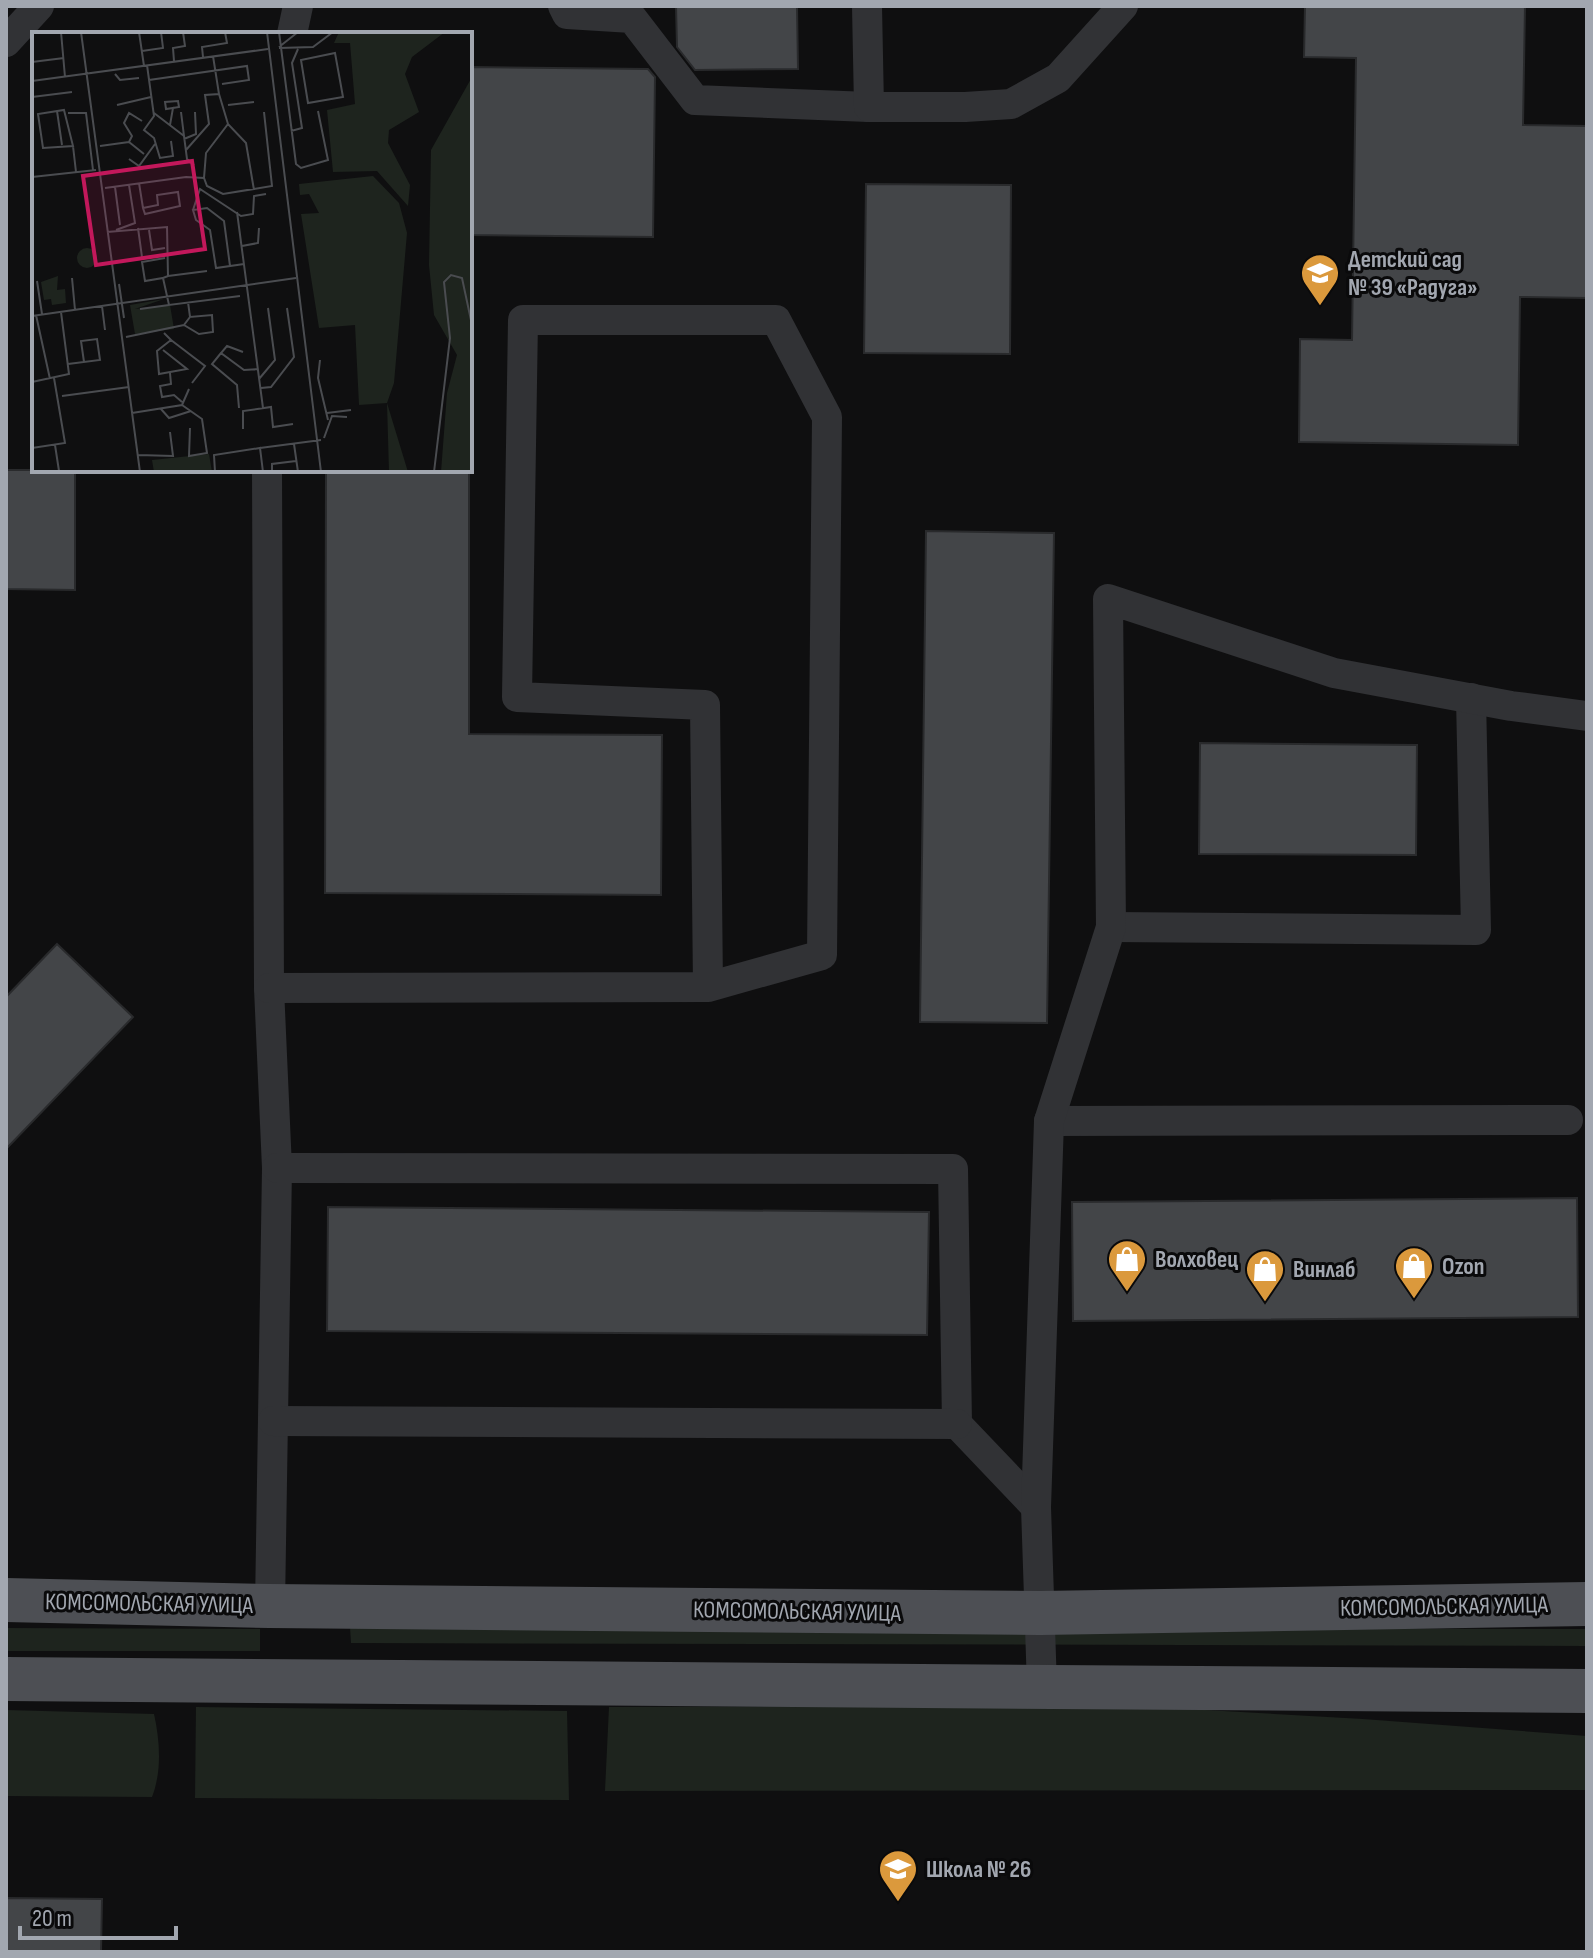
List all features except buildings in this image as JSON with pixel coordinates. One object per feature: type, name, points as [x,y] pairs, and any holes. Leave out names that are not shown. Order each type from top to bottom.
[{"type":"main road","name":"КОМСОМОЛЬСКАЯ УЛИЦА","points":[[6,1600],[270,1606],[1040,1613],[1587,1604]]},
{"type":"main road","points":[[6,1679],[1587,1691]]},
{"type":"lane","points":[[6,42],[39,6]]},
{"type":"lane","points":[[292,32],[298,6]]},
{"type":"lane","points":[[563,6],[567,14],[632,18],[695,100],[869,107],[1011,104],[1058,78],[1123,6]]},
{"type":"lane","points":[[867,6],[869,107]]},
{"type":"lane","points":[[269,988],[708,987],[822,955],[827,417],[776,320],[523,320],[517,697],[705,705],[708,987]]},
{"type":"lane","points":[[267,472],[269,988],[277,1168],[270,1606]]},
{"type":"lane","points":[[1042,1687],[1036,1507],[1049,1121],[1111,927],[1108,599],[1334,673],[1587,716]]},
{"type":"lane","points":[[1111,927],[1476,930],[1471,698]]},
{"type":"lane","points":[[1049,1121],[1568,1120]]},
{"type":"lane","points":[[277,1168],[953,1169],[957,1424],[1036,1507]]},
{"type":"lane","points":[[273,1421],[957,1424]]},
{"type":"shaded area","points":[[350,1627],[1587,1629],[1587,1646],[351,1643]]},
{"type":"shaded area","points":[[6,1628],[260,1629],[260,1651],[6,1651]]},
{"type":"shaded area","points":[[1117,1705],[1587,1736],[1587,1790],[605,1791],[609,1707]]},
{"type":"shaded area","points":[[196,1707],[567,1711],[569,1800],[195,1798]]},
{"type":"shaded area","points":[[6,1710],[154,1714],[159,1756],[152,1797],[6,1796]]},
{"type":"place","name":"Детский сад № 39 «Радуга»","points":[[1320,307]]},
{"type":"place","name":"Волховец","points":[[1127,1293]]},
{"type":"place","name":"Ozon","points":[[1414,1300]]},
{"type":"place","name":"Винлаб","points":[[1265,1303]]},
{"type":"place","name":"Школа № 26","points":[[898,1903]]}]
